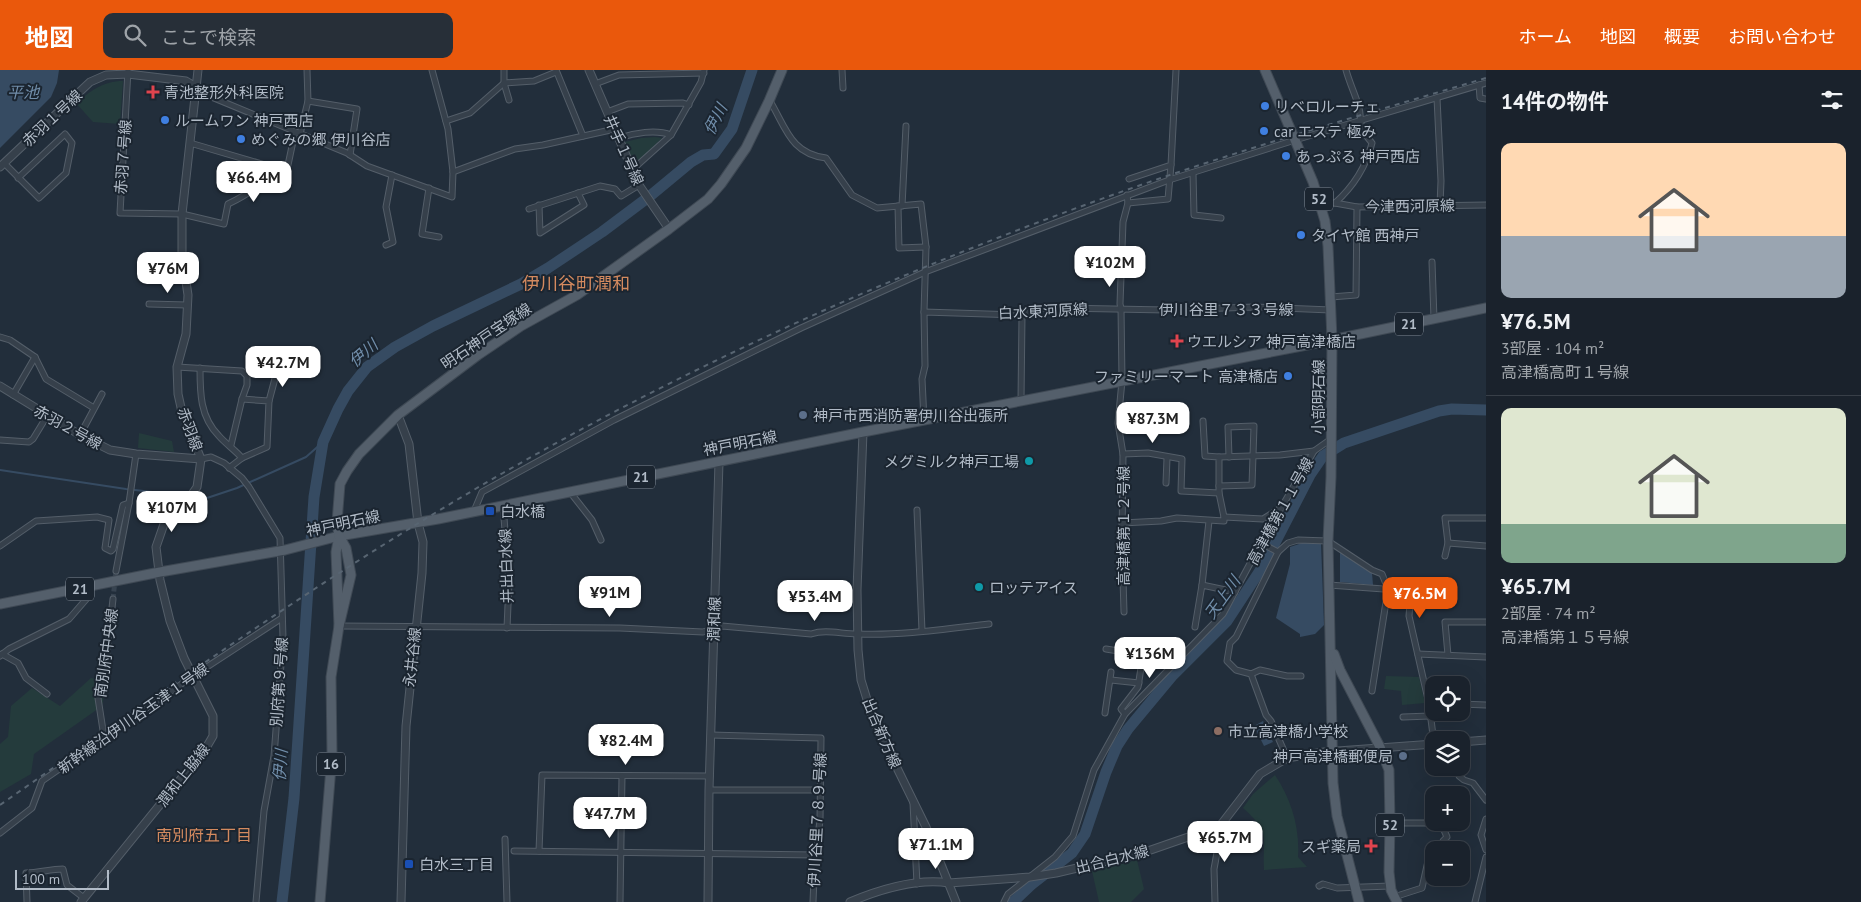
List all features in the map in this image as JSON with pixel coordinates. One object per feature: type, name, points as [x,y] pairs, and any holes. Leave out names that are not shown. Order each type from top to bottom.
[{"type":"main road","name":"明石神戸宝塚線","points":[[338,626],[334,538],[340,484],[359,454],[398,415],[502,338],[577,295],[708,199],[746,148],[782,70]]},
{"type":"main road","name":"小部明石線","points":[[1265,70],[1320,203],[1325,221],[1328,246],[1332,339],[1332,457],[1328,541],[1334,801],[1359,902]]},
{"type":"main road","name":"神戸明石線","points":[[0,604],[283,550],[334,538],[1486,308]]},
{"type":"main road","name":"明石神戸宝塚線","points":[[320,902],[332,755],[331,677],[338,626],[350,575],[346,548],[334,538]]},
{"type":"main road","name":"小部明石線","points":[[1331,646],[1340,670],[1380,747],[1389,770],[1389,872],[1390,886],[1395,900]]},
{"type":"street","name":"赤羽線","points":[[160,572],[156,547],[159,536],[164,524],[191,496],[196,487],[201,459],[182,412],[178,394],[177,367],[186,334],[188,295],[182,255],[182,214],[198,70]]},
{"type":"street","points":[[190,143],[272,167],[288,165],[308,101],[307,70]]},
{"type":"street","points":[[196,87],[209,96],[350,155],[367,166],[452,197],[453,172],[446,121],[432,70]]},
{"type":"street","points":[[504,70],[504,83],[509,100]]},
{"type":"street","name":"井手１号線","points":[[589,70],[639,185],[668,228]]},
{"type":"street","points":[[842,70],[843,88]]},
{"type":"street","points":[[1128,203],[1168,199],[1176,70]]},
{"type":"street","points":[[1335,203],[1344,195],[1361,173],[1372,143],[1362,131],[1359,122],[1358,106],[1346,70]]},
{"type":"street","points":[[446,121],[470,113],[504,83],[534,81],[556,71],[583,136]]},
{"type":"street","name":"赤羽１号線","points":[[2,165],[90,82],[106,72],[128,72],[186,81],[196,87]]},
{"type":"street","name":"赤羽７号線","points":[[128,72],[120,213],[182,214]]},
{"type":"street","points":[[596,84],[619,75],[704,72],[701,82],[672,135],[632,170]]},
{"type":"street","points":[[474,511],[482,492],[614,420],[801,328],[926,272],[1169,180],[1486,83]]},
{"type":"street","points":[[1479,85],[1480,98],[1486,99]]},
{"type":"street","points":[[1437,98],[1441,181],[1440,205]]},
{"type":"street","points":[[308,101],[357,109],[350,155]]},
{"type":"street","points":[[769,101],[795,145],[810,154],[826,158],[852,195],[877,208],[921,204],[926,247],[925,366],[922,380],[924,420]]},
{"type":"street","points":[[608,112],[628,104],[682,103],[689,105]]},
{"type":"street","points":[[906,126],[899,248],[926,247]]},
{"type":"street","points":[[453,172],[515,149],[615,129]]},
{"type":"street","points":[[619,138],[632,134],[666,132],[672,135]]},
{"type":"street","points":[[2,165],[39,198],[66,173],[72,143],[65,134],[18,178]]},
{"type":"street","points":[[1129,179],[1171,165]]},
{"type":"street","points":[[182,214],[224,224],[228,204],[249,194],[272,167]]},
{"type":"street","points":[[1193,173],[1194,215],[1221,218]]},
{"type":"street","points":[[386,245],[393,242],[386,207],[392,175]]},
{"type":"street","points":[[529,209],[600,186],[614,189],[621,196],[639,185]]},
{"type":"street","points":[[429,188],[422,234],[439,237]]},
{"type":"street","points":[[539,205],[540,233],[584,205],[578,193]]},
{"type":"street","name":"高津橋第１２号線","points":[[1124,612],[1122,523],[1124,454],[1118,423],[1122,381],[1122,308],[1120,304],[1123,222],[1128,203],[1127,195]]},
{"type":"street","name":"今津西河原線","points":[[1320,203],[1335,203],[1356,207],[1486,205]]},
{"type":"street","points":[[1331,297],[1356,295],[1356,207]]},
{"type":"street","points":[[1432,262],[1434,319]]},
{"type":"street","points":[[149,304],[187,305]]},
{"type":"street","name":"白水東河原線","points":[[924,312],[1022,315],[1040,308],[1122,308]]},
{"type":"street","name":"伊川谷里７３３号線","points":[[1122,308],[1166,310],[1255,308],[1331,310]]},
{"type":"street","points":[[1021,400],[1022,315]]},
{"type":"street","points":[[0,337],[10,340],[35,357],[46,379],[94,408]]},
{"type":"street","points":[[13,395],[35,357]]},
{"type":"street","points":[[177,367],[242,371],[247,376],[247,385],[230,445]]},
{"type":"street","points":[[200,368],[200,399],[207,421],[219,437],[230,445],[242,458]]},
{"type":"street","points":[[230,468],[242,458],[267,447],[269,401],[277,371]]},
{"type":"street","name":"赤羽２号線","points":[[0,386],[47,416],[110,450],[201,459]]},
{"type":"street","points":[[80,435],[102,394]]},
{"type":"street","points":[[242,399],[269,401]]},
{"type":"street","name":"永井谷線","points":[[398,415],[409,444],[418,522],[423,542],[422,573],[406,726],[401,902]]},
{"type":"street","points":[[0,440],[29,442],[33,439],[47,416]]},
{"type":"street","points":[[1203,421],[1206,456],[1280,455],[1314,451]]},
{"type":"street","points":[[1219,486],[1252,485],[1254,426],[1228,427],[1229,457]]},
{"type":"street","name":"出合新方線","points":[[863,432],[857,590],[857,634],[861,680],[872,719],[926,827],[956,902]]},
{"type":"street","name":"高津橋第１１号線","points":[[1004,902],[1008,894],[1055,857],[1073,836],[1094,770],[1125,714],[1223,614],[1314,451],[1332,438]]},
{"type":"street","points":[[1124,454],[1148,453],[1182,460],[1181,491],[1219,493]]},
{"type":"street","points":[[116,571],[136,454]]},
{"type":"street","name":"別府第９号線","points":[[201,459],[211,457],[230,468],[242,478],[280,538],[283,550],[283,638],[274,756],[264,811],[256,902]]},
{"type":"street","points":[[1122,523],[1161,521],[1176,518],[1224,521],[1219,493],[1219,457]]},
{"type":"street","points":[[1166,483],[1167,458]]},
{"type":"street","name":"潤和線","points":[[708,902],[709,790],[719,462]]},
{"type":"street","points":[[570,491],[592,520],[601,540]]},
{"type":"street","points":[[0,546],[36,521],[97,517],[108,520],[105,548],[111,551],[123,505],[129,503]]},
{"type":"street","name":"井出白水線","points":[[503,505],[509,582],[508,628]]},
{"type":"street","points":[[1224,517],[1263,519],[1281,508]]},
{"type":"street","points":[[917,510],[922,631]]},
{"type":"street","points":[[1443,511],[1448,542],[1445,556]]},
{"type":"street","points":[[1445,518],[1486,518]]},
{"type":"street","points":[[1195,627],[1210,521]]},
{"type":"street","points":[[1301,676],[1287,676],[1260,670],[1251,674],[1236,670],[1227,661],[1228,650],[1278,552],[1288,543],[1298,540],[1328,541],[1372,570],[1382,574],[1388,589],[1372,691]]},
{"type":"street","points":[[1448,542],[1486,546]]},
{"type":"street","points":[[1261,543],[1278,552]]},
{"type":"street","name":"潤和上脇線","points":[[82,900],[196,760],[213,736],[213,716],[184,658],[170,621],[160,572]]},
{"type":"street","points":[[1202,585],[1235,592]]},
{"type":"street","points":[[1329,585],[1411,591],[1409,616],[1425,681]]},
{"type":"street","points":[[47,694],[26,678],[18,663],[1,655],[9,649],[69,619],[89,596],[91,586]]},
{"type":"street","name":"南別府中央線","points":[[104,737],[98,698],[102,689],[105,670],[113,599]]},
{"type":"street","name":"新幹線沿伊川谷玉津１号線","points":[[0,833],[32,808],[42,781],[193,676],[282,618]]},
{"type":"street","points":[[1448,655],[1445,622],[1486,622]]},
{"type":"street","points":[[338,626],[620,628],[703,632],[722,626],[811,634],[820,631],[857,634],[922,631],[989,624]]},
{"type":"street","points":[[1125,714],[1121,709],[1138,688],[1145,642]]},
{"type":"street","points":[[1106,649],[1143,655]]},
{"type":"street","points":[[1418,654],[1486,657]]},
{"type":"street","points":[[1142,662],[1164,660]]},
{"type":"street","points":[[1105,713],[1112,672]]},
{"type":"street","points":[[1251,674],[1266,715],[1271,721],[1287,758]]},
{"type":"street","points":[[1111,680],[1139,683]]},
{"type":"street","points":[[1470,704],[1486,704]]},
{"type":"street","points":[[1402,718],[1425,716]]},
{"type":"street","name":"伊川谷里７８９号線","points":[[711,735],[821,738],[820,821],[815,855],[813,902]]},
{"type":"street","points":[[1470,741],[1486,740]]},
{"type":"street","points":[[1215,902],[1214,869],[1220,826],[1260,774],[1287,758],[1332,751],[1425,744]]},
{"type":"street","points":[[539,851],[542,775],[710,776]]},
{"type":"street","points":[[620,902],[622,776]]},
{"type":"street","points":[[1459,776],[1473,783],[1486,800]]},
{"type":"street","points":[[709,790],[820,790]]},
{"type":"street","points":[[913,803],[917,884]]},
{"type":"street","points":[[1485,847],[1481,835],[1486,819]]},
{"type":"street","points":[[1390,823],[1425,823]]},
{"type":"street","name":"出合白水線","points":[[850,902],[892,888],[937,881],[949,883],[1030,877],[1068,870],[1145,852],[1220,826]]},
{"type":"street","points":[[505,839],[507,902]]},
{"type":"street","points":[[514,852],[815,855]]},
{"type":"street","points":[[1475,902],[1486,857]]},
{"type":"street","points":[[27,902],[26,873],[39,873],[50,869],[63,869],[67,885],[82,900]]},
{"type":"street","points":[[1395,900],[1422,888],[1425,874]]},
{"type":"street","points":[[1319,886],[1324,884],[1337,888],[1390,886]]},
{"type":"green space","points":[[123,81],[120,124],[93,122],[76,103],[103,85]]},
{"type":"green space","points":[[655,137],[662,138],[636,164],[633,164],[625,142]]},
{"type":"green space","points":[[139,433],[172,441],[174,452],[138,448]]},
{"type":"green space","points":[[1386,676],[1419,677],[1425,703],[1402,705],[1401,691],[1384,689]]},
{"type":"green space","points":[[91,678],[100,680],[104,697],[102,706],[34,754],[31,774],[0,792],[0,744],[8,737],[11,706],[32,688],[60,706]]},
{"type":"green space","points":[[1275,775],[1286,794],[1296,824],[1298,857],[1307,867],[1264,870],[1264,836],[1262,830],[1243,808],[1253,794]]},
{"type":"green space","points":[[1137,860],[1144,889],[1131,902],[1099,902],[1092,871]]},
{"type":"water","name":"平池","points":[[0,70],[59,70],[57,83],[51,97],[0,148]]},
{"type":"water","points":[[1321,542],[1324,625],[1315,634],[1300,637],[1300,634],[1276,618],[1290,564],[1290,547],[1302,543]]},
{"type":"water","points":[[1340,552],[1372,573],[1373,585],[1340,582]]},
{"type":"water","points":[[1263,721],[1273,742],[1264,746],[1254,726]]},
{"type":"waterway","name":"伊川","points":[[282,902],[294,798],[314,497],[323,442],[348,391],[367,367],[395,347],[433,326],[521,284],[548,268],[602,232],[691,162],[703,155],[714,154],[732,129],[752,70]]},
{"type":"waterway","name":"天上川","points":[[1013,902],[1031,885],[1072,853],[1085,834],[1117,746],[1128,729],[1173,675],[1227,621],[1263,566],[1310,475],[1323,456],[1344,443],[1439,411],[1452,409],[1486,410]]},
{"type":"waterway","points":[[193,497],[207,498],[237,488],[306,457],[323,442]]},
{"type":"waterway","points":[[0,470],[126,489],[188,496]]},
{"type":"tunnel","points":[[113,599],[116,571]]},
{"type":"railway","points":[[0,805],[248,633],[438,511],[581,429],[742,348],[906,275],[1073,209],[1239,152],[1486,78]]},
{"type":"place","name":"青池整形外科医院","points":[[153,92]]},
{"type":"place","name":"リベロルーチェ","points":[[1265,106]]},
{"type":"place","name":"ルームワン 神戸西店","points":[[165,120]]},
{"type":"place","name":"car エステ 極み","points":[[1264,131]]},
{"type":"place","name":"めぐみの郷 伊川谷店","points":[[241,139]]},
{"type":"place","name":"あっぷる 神戸西店","points":[[1286,156]]},
{"type":"place","name":"タイヤ館 西神戸","points":[[1301,235]]},
{"type":"place","name":"ウエルシア 神戸高津橋店","points":[[1177,341]]},
{"type":"place","name":"ファミリーマート 高津橋店","points":[[1288,376]]},
{"type":"place","name":"神戸市西消防署伊川谷出張所","points":[[803,415]]},
{"type":"place","name":"メグミルク神戸工場","points":[[1029,461]]},
{"type":"place","name":"白水橋","points":[[490,511]]},
{"type":"place","name":"ロッテアイス","points":[[979,587]]},
{"type":"place","name":"市立高津橋小学校","points":[[1218,731]]},
{"type":"place","name":"神戸高津橋郵便局","points":[[1403,756]]},
{"type":"place","name":"スギ薬局","points":[[1371,846]]},
{"type":"place","name":"白水三丁目","points":[[409,864]]},
{"type":"district","name":"伊川谷町潤和","points":[[576,283]]},
{"type":"district","name":"南別府五丁目","points":[[204,835]]}]
